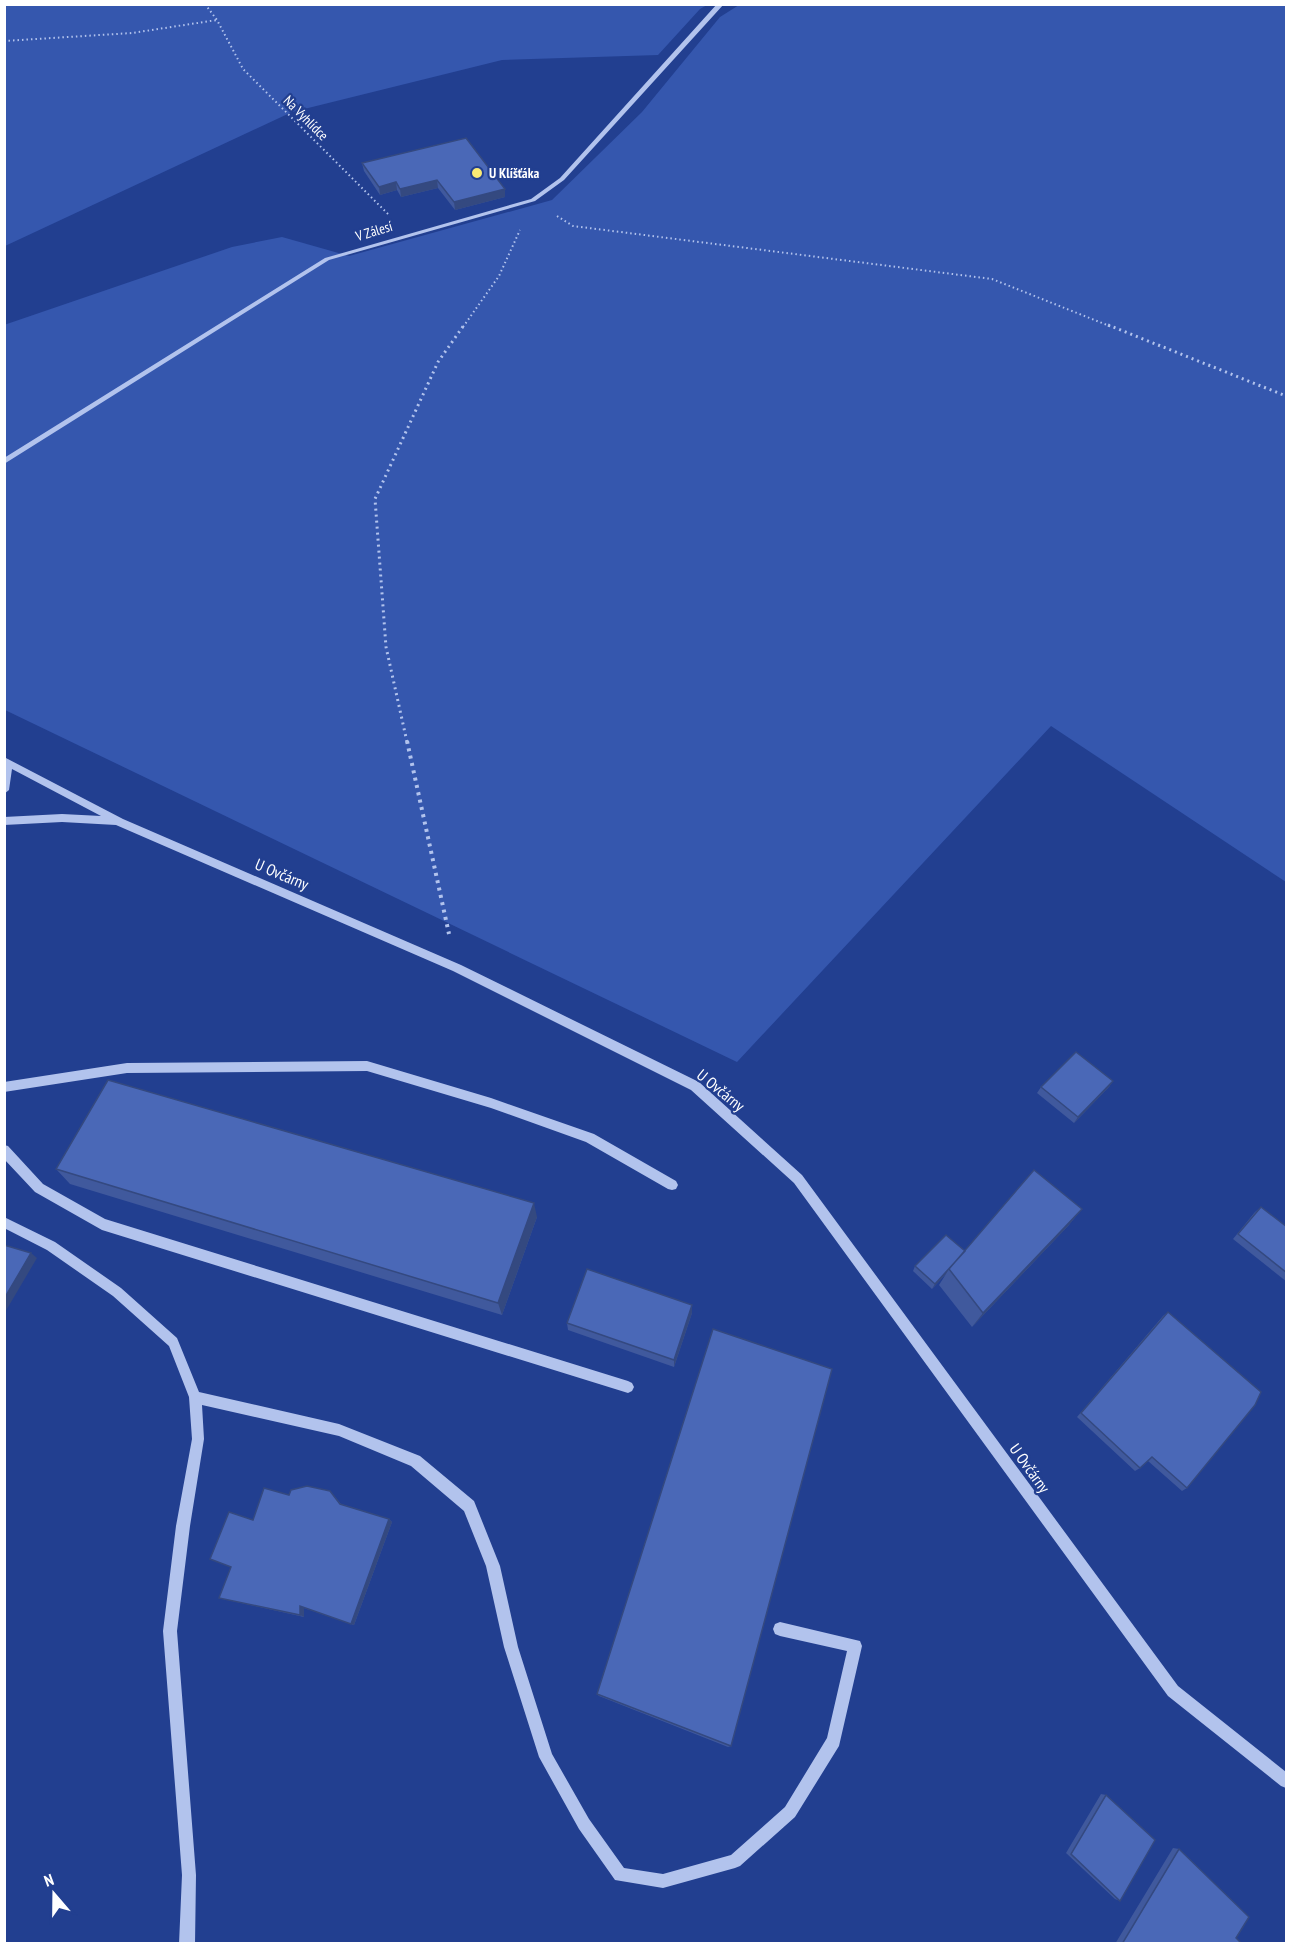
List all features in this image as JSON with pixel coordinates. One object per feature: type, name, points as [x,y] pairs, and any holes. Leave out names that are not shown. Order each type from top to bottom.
[{"type":"street","name":"V Zálesí","points":[[4,462],[327,259],[533,200],[562,179],[721,4]]},
{"type":"street","name":"U Ovčárny","points":[[6,761],[120,822],[457,968],[695,1086],[798,1179],[1173,1691],[1287,1781]]},
{"type":"street","points":[[4,790],[6,761]]},
{"type":"street","points":[[4,821],[62,818],[120,822]]},
{"type":"street","points":[[4,1087],[127,1068],[367,1066],[491,1103],[590,1138],[672,1185]]},
{"type":"street","points":[[4,1150],[39,1188],[102,1224],[628,1387]]},
{"type":"street","points":[[4,1222],[51,1246],[117,1292],[173,1342],[195,1397],[198,1439],[183,1526],[170,1631],[189,1875],[187,1944]]},
{"type":"street","points":[[195,1397],[339,1430],[415,1461],[469,1506],[493,1566],[511,1647],[546,1757],[584,1824],[620,1875],[663,1881],[735,1861],[790,1812],[834,1741],[855,1646],[780,1629]]},
{"type":"path","name":"Na Vyhlídce","points":[[205,4],[217,20],[243,69],[408,235]]},
{"type":"path","points":[[4,41],[132,33],[217,20]]},
{"type":"path","points":[[457,968],[386,647],[375,499],[438,362],[499,276],[533,200],[573,226],[992,279],[1287,396]]},
{"type":"shaded area","points":[[4,5],[707,5],[700,9],[658,55],[502,60],[292,112],[5,246]]},
{"type":"shaded area","points":[[739,5],[1286,5],[1286,882],[1051,726],[737,1062],[5,710],[4,325],[232,247],[282,237],[349,256],[552,200],[642,112],[720,17]]},
{"type":"building","points":[[466,138],[505,189],[454,202],[437,180],[400,189],[396,182],[379,187],[362,163]]},
{"type":"building","points":[[1076,1052],[1113,1081],[1078,1117],[1041,1087]]},
{"type":"building","points":[[108,1080],[534,1203],[498,1303],[56,1169]]},
{"type":"building","points":[[1034,1170],[1082,1209],[983,1313],[949,1269]]},
{"type":"building","points":[[1261,1207],[1287,1227],[1287,1273],[1238,1234]]},
{"type":"building","points":[[946,1235],[965,1251],[935,1284],[915,1266]]},
{"type":"building","points":[[4,1245],[31,1253],[4,1299]]},
{"type":"building","points":[[587,1269],[692,1305],[674,1360],[567,1323]]},
{"type":"building","points":[[1168,1312],[1261,1392],[1255,1405],[1187,1488],[1152,1457],[1140,1468],[1081,1413]]},
{"type":"building","points":[[713,1329],[832,1369],[731,1746],[597,1694]]},
{"type":"building","points":[[307,1486],[330,1491],[340,1504],[389,1519],[351,1624],[300,1606],[300,1615],[219,1598],[231,1567],[210,1559],[229,1512],[253,1520],[264,1488],[289,1495],[291,1490]]},
{"type":"building","points":[[1106,1795],[1155,1840],[1120,1901],[1071,1854]]},
{"type":"building","points":[[1179,1849],[1249,1917],[1236,1938],[1242,1944],[1122,1944]]},
{"type":"place","name":"U Klíšťáka","points":[[477,173]]}]
